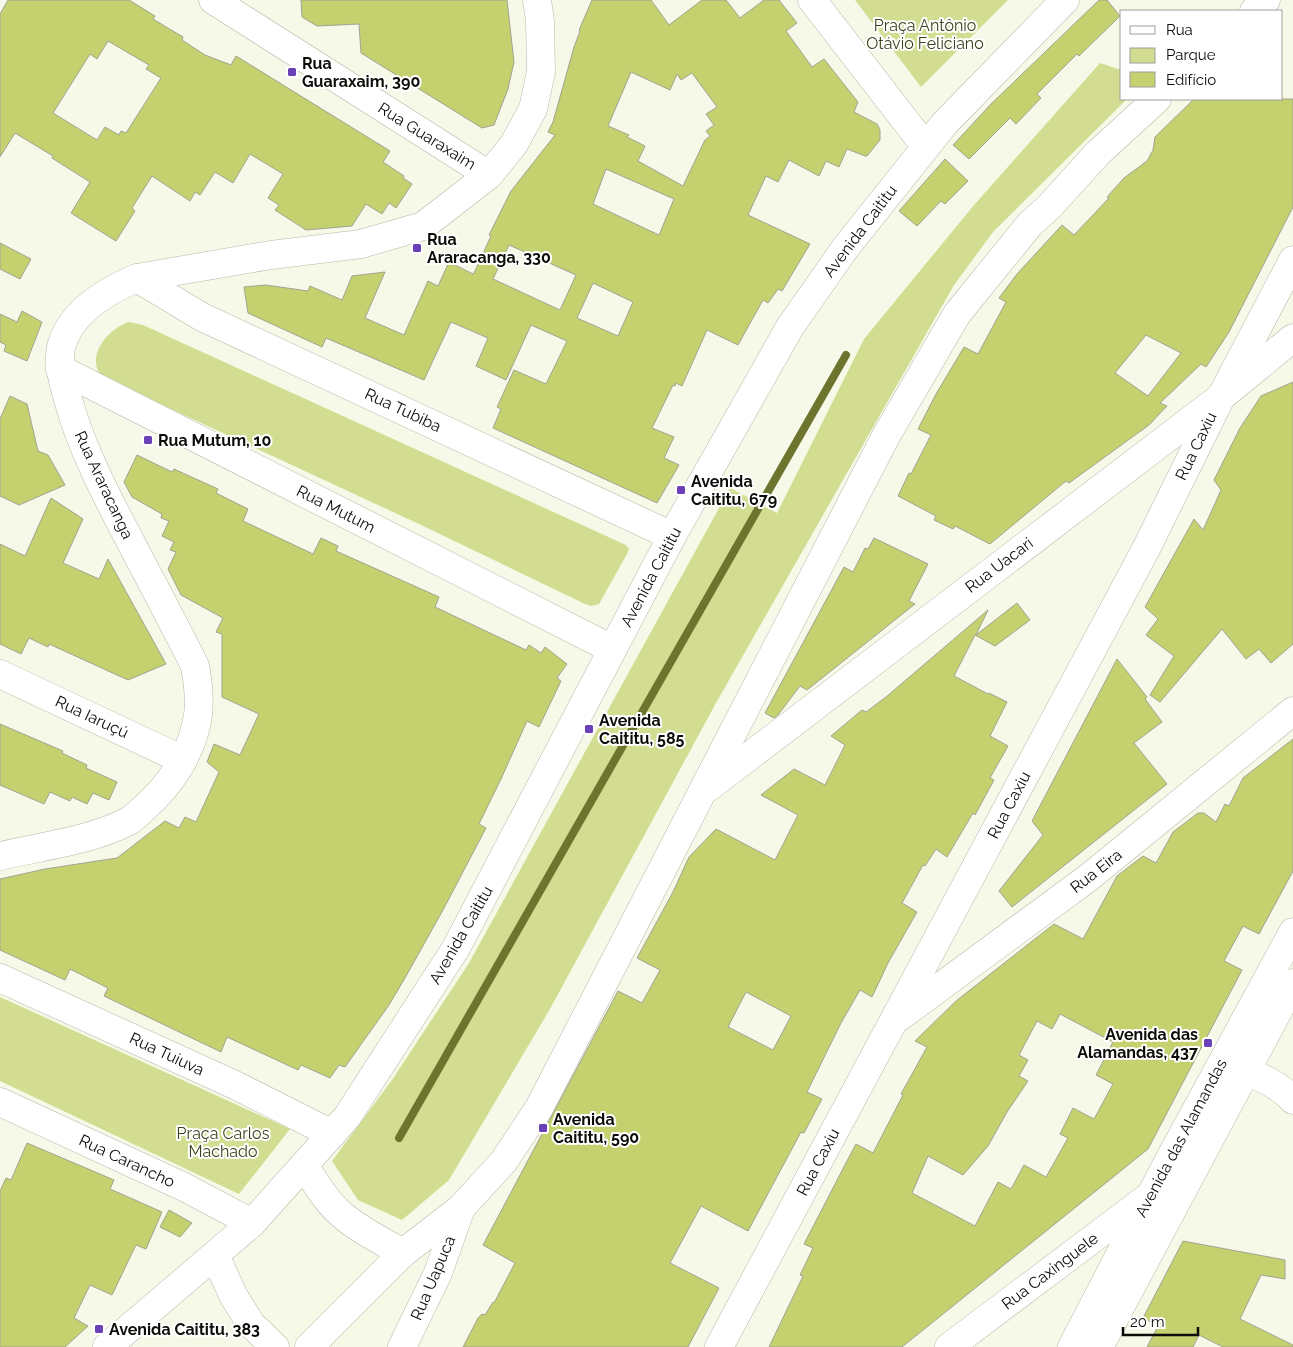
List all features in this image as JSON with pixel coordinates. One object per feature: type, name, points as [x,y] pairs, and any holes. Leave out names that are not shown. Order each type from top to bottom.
[{"type":"street","name":"Rua Guaraxaim","points":[[213,0],[489,175]]},
{"type":"street","name":"Rua Araracanga","points":[[0,856],[95,835],[130,820],[160,794],[183,760],[198,716],[199,684],[196,666],[96,475],[73,418],[60,369],[61,347],[71,326],[90,305],[118,286],[137,278],[271,255],[360,244],[423,226],[489,175],[514,144],[533,108],[541,72],[540,21],[537,0]]},
{"type":"street","points":[[812,0],[925,146]]},
{"type":"street","name":"Avenida Caititu","points":[[107,1347],[252,1223],[347,1117],[456,948],[672,536],[790,327],[846,247],[925,146],[1065,0]]},
{"type":"street","points":[[1255,10],[1266,0]]},
{"type":"street","points":[[309,1347],[403,1253],[461,1208],[504,1161],[539,1108],[886,436],[957,314],[1030,224],[1049,207],[1098,153],[1156,100]]},
{"type":"street","name":"Rua Caxiu","points":[[719,1347],[1146,549],[1221,397],[1293,260]]},
{"type":"street","name":"Rua Tubiba","points":[[137,278],[202,317],[672,536]]},
{"type":"street","name":"Rua Uacari","points":[[704,790],[1221,397],[1293,338]]},
{"type":"street","name":"Rua Mutum","points":[[60,369],[612,649]]},
{"type":"street","name":"Rua Iaruçú","points":[[0,674],[183,760]]},
{"type":"street","name":"Rua Eira","points":[[892,1022],[1088,878],[1293,711]]},
{"type":"street","name":"Avenida das Alamandas","points":[[1099,1347],[1182,1189],[1234,1066],[1286,963],[1293,932]]},
{"type":"street","name":"Rua Tuiuva","points":[[0,978],[235,1085],[332,1134]]},
{"type":"street","name":"Avenida das Alamandas","points":[[1072,1347],[1151,1195],[1234,1066],[1293,983]]},
{"type":"street","points":[[1234,1066],[1282,1088],[1293,1100]]},
{"type":"street","name":"Rua Carancho","points":[[0,1102],[184,1187],[252,1223]]},
{"type":"street","points":[[304,1165],[341,1214],[370,1235],[403,1253]]},
{"type":"street","points":[[1151,1195],[1182,1189]]},
{"type":"street","name":"Rua Caxinguele","points":[[949,1347],[1151,1195]]},
{"type":"street","name":"Rua Uapuca","points":[[402,1347],[438,1273],[461,1208]]},
{"type":"street","points":[[215,1255],[233,1294],[251,1324],[275,1347]]},
{"type":"green space","name":"Praça Antônio Otávio Feliciano","points":[[855,0],[1008,0],[921,87]]},
{"type":"green space","points":[[1100,63],[1120,68],[1120,100],[1126,100],[993,232],[954,285],[716,703],[550,1009],[449,1180],[402,1220],[358,1200],[332,1161],[392,1080],[469,963],[730,488],[777,513],[864,339],[974,205]]},
{"type":"green space","points":[[129,322],[143,325],[626,545],[629,549],[627,554],[599,604],[591,606],[583,603],[421,525],[102,377],[97,369],[97,353],[106,337]]},
{"type":"green space","name":"Praça Carlos Machado","points":[[0,997],[290,1129],[239,1194],[0,1081]]},
{"type":"building","points":[[8,0],[129,0],[155,16],[153,19],[183,37],[182,40],[205,55],[231,65],[236,56],[390,151],[383,162],[404,176],[403,178],[412,184],[396,208],[389,203],[382,214],[366,204],[352,226],[306,230],[275,210],[279,205],[268,198],[283,174],[250,154],[233,183],[215,172],[200,195],[195,192],[190,201],[152,176],[132,208],[135,211],[116,241],[71,213],[90,182],[52,158],[53,156],[15,133],[0,157],[0,14]],"holes":[[[108,41],[149,65],[146,69],[161,78],[126,133],[121,131],[119,135],[105,127],[97,140],[53,113],[90,54],[97,59]]]},
{"type":"building","points":[[301,0],[507,0],[514,62],[508,89],[494,125],[482,128],[361,53],[359,24],[317,26],[302,17]]},
{"type":"building","points":[[592,0],[651,0],[669,25],[702,0],[726,0],[740,18],[764,0],[779,0],[797,23],[786,31],[812,67],[824,59],[858,102],[854,112],[877,124],[880,130],[880,140],[867,156],[847,149],[839,167],[826,161],[819,176],[789,160],[778,182],[766,176],[748,215],[810,244],[782,291],[778,289],[768,303],[763,300],[738,345],[707,330],[682,386],[676,383],[675,386],[673,385],[652,428],[674,437],[664,458],[679,465],[657,503],[493,428],[501,409],[497,407],[514,370],[546,384],[567,341],[531,325],[506,380],[476,366],[488,338],[451,322],[424,380],[326,338],[322,347],[248,313],[244,287],[266,285],[308,291],[310,286],[342,300],[352,276],[385,272],[365,318],[404,335],[428,281],[438,286],[449,262],[473,274],[491,236],[489,235],[511,191],[555,135],[548,132],[553,122],[579,30]],"holes":[[[631,72],[670,90],[677,74],[681,80],[692,73],[717,107],[706,114],[714,125],[706,131],[710,136],[705,140],[683,186],[638,161],[645,146],[627,137],[629,135],[608,126]],[[606,169],[674,199],[659,235],[593,204]],[[509,245],[576,275],[560,310],[493,279]],[[593,283],[633,302],[618,336],[577,318]]]},
{"type":"building","points":[[1099,0],[1107,0],[1120,16],[1079,56],[1077,54],[1037,94],[1041,98],[1016,124],[1010,118],[969,159],[953,145],[991,104]]},
{"type":"building","points":[[1293,99],[1293,207],[1229,332],[1206,367],[1201,364],[1160,403],[1167,406],[1149,425],[1069,483],[1066,481],[990,544],[955,526],[953,529],[934,520],[936,516],[898,496],[931,435],[918,429],[936,394],[964,347],[978,354],[1006,302],[999,298],[1017,274],[1062,225],[1074,235],[1109,198],[1107,197],[1124,178],[1147,161],[1153,150],[1155,137],[1193,100]],"holes":[[[1146,335],[1181,353],[1148,396],[1115,373]]]},
{"type":"building","points":[[945,159],[968,181],[945,204],[941,201],[917,226],[899,211]]},
{"type":"building","points":[[0,243],[31,259],[20,279],[0,269]]},
{"type":"building","points":[[22,311],[42,322],[27,361],[4,351],[6,345],[0,342],[0,314],[17,322]]},
{"type":"building","points":[[1293,382],[1293,644],[1271,663],[1259,649],[1246,659],[1222,629],[1160,702],[1150,695],[1174,656],[1146,635],[1158,619],[1145,607],[1194,519],[1203,530],[1221,490],[1214,480],[1240,428],[1261,396]]},
{"type":"building","points":[[10,396],[27,404],[38,451],[48,455],[65,485],[19,505],[0,496],[0,419]]},
{"type":"building","points":[[137,455],[172,472],[174,469],[218,489],[216,493],[248,509],[243,521],[313,554],[321,538],[338,546],[336,551],[439,597],[435,607],[526,650],[529,645],[541,653],[545,647],[567,664],[557,678],[561,681],[539,727],[527,721],[479,824],[486,828],[405,978],[389,1005],[345,1067],[339,1065],[330,1078],[301,1065],[298,1070],[227,1037],[221,1052],[104,996],[108,988],[70,969],[65,980],[0,950],[0,879],[45,869],[117,858],[165,821],[179,828],[185,817],[196,822],[219,772],[207,762],[214,744],[240,755],[259,714],[222,697],[222,634],[216,632],[223,618],[181,595],[168,569],[176,552],[170,550],[174,542],[162,536],[169,521],[161,518],[162,514],[132,497],[124,482]]},
{"type":"building","points":[[51,498],[83,519],[63,563],[99,579],[108,559],[166,664],[128,680],[49,644],[48,647],[29,638],[21,654],[0,644],[0,544],[25,556]]},
{"type":"building","points":[[874,538],[928,564],[909,601],[915,604],[807,690],[800,686],[774,718],[765,713],[844,567],[853,572],[865,548],[868,549]]},
{"type":"building","points":[[1017,603],[1030,620],[995,646],[975,635],[954,676],[1007,702],[990,736],[1008,746],[990,778],[994,780],[975,815],[973,813],[947,857],[936,849],[925,866],[923,865],[902,903],[917,912],[888,963],[872,997],[860,990],[841,1023],[807,1092],[822,1099],[804,1133],[801,1132],[748,1231],[701,1206],[670,1263],[719,1288],[688,1347],[463,1347],[478,1318],[482,1314],[485,1315],[494,1303],[515,1263],[483,1245],[618,991],[642,1003],[660,970],[637,958],[673,892],[689,857],[716,829],[775,860],[798,815],[761,795],[794,769],[825,785],[845,745],[831,736],[862,710],[866,712],[886,697],[988,610],[976,635]],"holes":[[[746,992],[791,1016],[773,1050],[728,1027]]]},
{"type":"building","points":[[1117,659],[1147,697],[1145,699],[1162,722],[1134,743],[1167,784],[1012,907],[999,891],[1043,835],[1032,821]]},
{"type":"building","points":[[0,724],[63,751],[62,753],[87,765],[86,768],[117,782],[109,800],[93,793],[87,804],[72,797],[70,801],[50,792],[44,804],[0,785]]},
{"type":"building","points":[[1293,739],[1293,871],[1259,934],[1243,926],[1224,961],[1242,970],[1148,1149],[902,1347],[769,1347],[803,1276],[800,1275],[813,1248],[804,1244],[848,1159],[856,1144],[873,1153],[903,1095],[901,1094],[927,1047],[915,1041],[956,1001],[1054,924],[1083,939],[1117,876],[1143,856],[1156,863],[1173,832],[1198,813],[1204,813],[1216,822],[1225,804],[1229,806],[1243,778]],"holes":[[[1060,1014],[1113,1042],[1096,1075],[1113,1084],[1094,1119],[1073,1108],[1060,1134],[1068,1138],[1046,1177],[1024,1165],[1011,1189],[998,1182],[975,1226],[912,1193],[928,1156],[963,1175],[988,1146],[1007,1112],[1028,1081],[1019,1076],[1028,1060],[1019,1055],[1037,1021],[1052,1029]]]},
{"type":"building","points":[[27,1143],[114,1180],[110,1189],[162,1212],[146,1249],[136,1245],[112,1295],[90,1285],[74,1318],[88,1326],[65,1347],[0,1347],[0,1191],[6,1178],[11,1180]]},
{"type":"building","points":[[169,1210],[192,1223],[180,1237],[160,1227]]},
{"type":"building","points":[[1183,1241],[1285,1260],[1285,1279],[1261,1275],[1240,1319],[1293,1345],[1293,1347],[1223,1347],[1199,1335],[1193,1347],[1147,1347],[1158,1326],[1143,1318]]},
{"type":"waterway","points":[[399,1138],[846,355]]},
{"type":"place","name":"Rua Guaraxaim, 390","points":[[292,72]]},
{"type":"place","name":"Rua Araracanga, 330","points":[[417,248]]},
{"type":"place","name":"Rua Mutum, 10","points":[[148,440]]},
{"type":"place","name":"Avenida Caititu, 679","points":[[681,490]]},
{"type":"place","name":"Avenida Caititu, 585","points":[[589,729]]},
{"type":"place","name":"Avenida das Alamandas, 437","points":[[1208,1043]]},
{"type":"place","name":"Avenida Caititu, 590","points":[[543,1128]]},
{"type":"place","name":"Avenida Caititu, 383","points":[[99,1329]]}]
